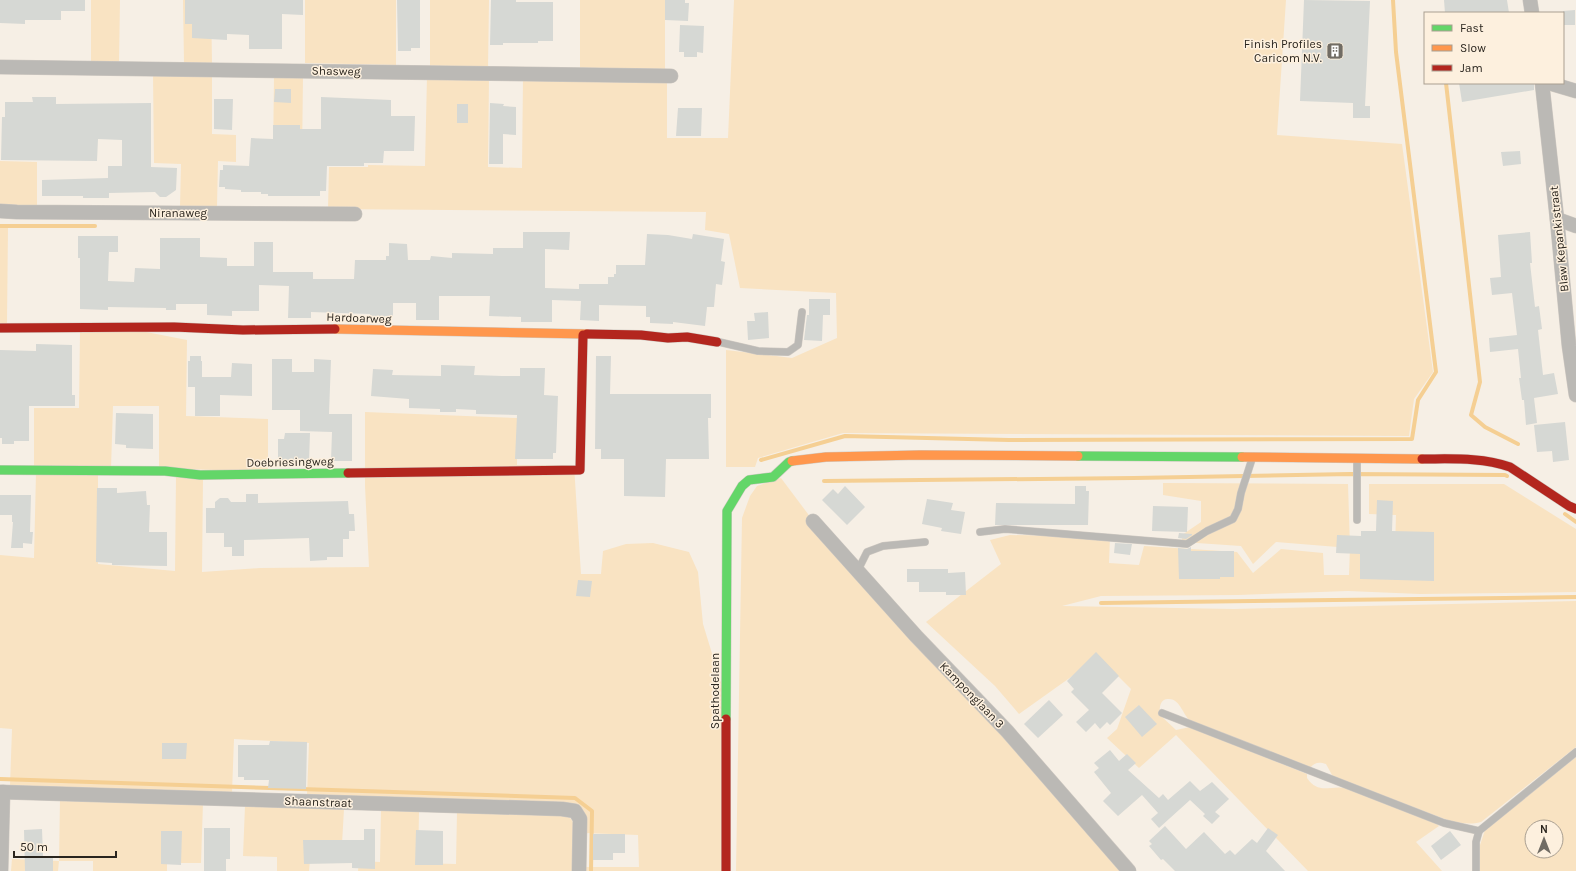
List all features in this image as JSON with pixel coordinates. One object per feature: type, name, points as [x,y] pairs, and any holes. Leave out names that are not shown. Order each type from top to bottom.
[{"type":"street","points":[[1530,0],[1532,12]]},
{"type":"street","name":"Shasweg","points":[[0,67],[671,76]]},
{"type":"street","name":"Blaw Kepankistraat","points":[[1542,84],[1576,395]]},
{"type":"street","points":[[1552,84],[1576,91]]},
{"type":"street","name":"Niranaweg","points":[[0,211],[355,214]]},
{"type":"street","points":[[1557,219],[1576,226]]},
{"type":"street","name":"Hardoarweg","points":[[0,328],[174,326],[243,330],[355,328],[393,331],[641,335],[668,338],[687,337],[717,342]]},
{"type":"street","name":"Doebriesingweg","points":[[0,470],[165,471],[200,475],[580,470],[582,335]]},
{"type":"street","name":"Spathodelaan","points":[[726,871],[726,511],[742,486],[749,480],[773,477],[789,462],[802,459],[826,457],[920,454],[1252,459]]},
{"type":"street","points":[[1252,459],[1357,462],[1474,460],[1499,463],[1510,467],[1569,506],[1576,509]]},
{"type":"street","name":"Kamponglaan 3","points":[[813,521],[916,636],[1007,731],[1129,871]]},
{"type":"street","points":[[1,871],[2,792]]},
{"type":"street","name":"Shaanstraat","points":[[2,792],[575,810],[580,819],[579,871]]},
{"type":"lane","points":[[717,342],[758,351],[788,352],[798,345],[802,312]]},
{"type":"lane","points":[[980,532],[1006,529],[1187,544],[1233,519],[1238,509],[1241,493],[1252,459]]},
{"type":"lane","points":[[1357,462],[1357,520]]},
{"type":"lane","points":[[858,570],[867,552],[883,546],[925,542]]},
{"type":"lane","points":[[1162,713],[1444,823],[1479,831]]},
{"type":"lane","points":[[1476,871],[1476,842],[1479,831],[1576,752]]},
{"type":"shaded area","points":[[91,0],[120,0],[119,63],[91,62]]},
{"type":"shaded area","points":[[183,0],[211,0],[212,64],[184,63]]},
{"type":"shaded area","points":[[305,0],[396,0],[396,65],[305,63]]},
{"type":"shaded area","points":[[430,0],[489,0],[488,69],[430,68]]},
{"type":"shaded area","points":[[580,0],[665,0],[665,70],[580,70]]},
{"type":"shaded area","points":[[734,0],[1286,0],[1277,135],[1402,144],[1433,372],[1414,399],[1409,436],[843,433],[758,458],[755,467],[726,467],[726,350],[792,358],[837,338],[836,293],[740,288],[729,234],[705,230],[706,212],[328,209],[329,167],[368,167],[368,165],[425,166],[427,76],[489,77],[488,167],[522,168],[523,78],[667,81],[667,138],[728,138]]},
{"type":"shaded area","points":[[212,72],[212,134],[236,135],[236,162],[218,161],[217,206],[180,207],[181,164],[154,163],[153,74]]},
{"type":"shaded area","points":[[274,75],[303,75],[302,160],[273,160]]},
{"type":"shaded area","points":[[0,161],[37,162],[37,206],[0,205]]},
{"type":"shaded area","points":[[0,226],[8,226],[7,324],[0,324]]},
{"type":"shaded area","points":[[141,331],[187,340],[186,416],[268,419],[268,472],[159,468],[159,406],[113,406],[111,468],[34,466],[34,408],[79,408],[80,332]]},
{"type":"shaded area","points":[[365,412],[517,418],[517,465],[574,465],[581,574],[601,574],[603,551],[626,544],[653,543],[689,552],[698,572],[703,624],[725,696],[723,871],[584,871],[584,867],[639,867],[638,835],[585,833],[582,812],[307,795],[309,743],[234,739],[232,793],[10,786],[12,729],[0,728],[0,555],[34,558],[36,473],[98,474],[98,564],[175,571],[176,477],[203,479],[202,572],[260,568],[369,567],[365,486]]},
{"type":"shaded area","points":[[781,478],[829,542],[1127,871],[736,871],[742,518],[750,496],[757,486]]},
{"type":"shaded area","points":[[1163,483],[1348,484],[1350,548],[1276,542],[1253,564],[1241,546],[1182,542],[1182,535],[1201,522],[1201,501],[1163,495]]},
{"type":"shaded area","points":[[1369,484],[1504,484],[1576,529],[1576,592],[1420,594],[1348,591],[1238,595],[1101,596],[1062,606],[1234,609],[1576,601],[1576,747],[1481,822],[1477,823],[1469,824],[1450,821],[1336,778],[1332,775],[1326,764],[1317,763],[1310,768],[1221,734],[1189,720],[1179,705],[1173,700],[1166,699],[1161,704],[1160,715],[1176,730],[1190,727],[1307,774],[1307,778],[1311,783],[1320,788],[1346,788],[1436,823],[1439,826],[1416,842],[1442,871],[1308,871],[1176,735],[1139,768],[1107,738],[1117,729],[1131,689],[1099,657],[1019,714],[995,686],[926,622],[1001,564],[990,540],[1010,535],[1110,537],[1109,563],[1139,565],[1144,546],[1237,552],[1253,573],[1281,549],[1323,553],[1324,575],[1349,575],[1350,548],[1395,549],[1396,515],[1369,514]]},
{"type":"shaded area","points":[[1576,757],[1576,871],[1480,871],[1480,845],[1485,830]]},
{"type":"shaded area","points":[[60,799],[203,803],[201,863],[167,863],[167,871],[93,871],[93,861],[59,861]]},
{"type":"shaded area","points":[[245,806],[344,809],[341,861],[310,860],[309,871],[277,871],[277,857],[243,856]]},
{"type":"shaded area","points":[[381,810],[419,812],[418,863],[456,864],[457,812],[565,813],[575,826],[574,871],[358,871],[359,861],[380,862]]},
{"type":"shaded area","points":[[12,859],[59,861],[58,871],[11,871]]},
{"type":"building","points":[[0,0],[85,0],[85,11],[61,11],[61,20],[25,20],[25,24],[0,23]]},
{"type":"building","points":[[185,0],[303,0],[303,15],[282,14],[282,49],[249,49],[249,35],[227,34],[227,40],[192,38],[192,24],[185,24]]},
{"type":"building","points":[[397,0],[420,0],[420,48],[411,48],[411,51],[398,51]]},
{"type":"building","points":[[491,0],[553,2],[553,41],[490,45]]},
{"type":"building","points":[[665,0],[685,0],[685,3],[689,3],[688,21],[665,20]]},
{"type":"building","name":"Finish Profiles Caricom N.V.","points":[[1304,0],[1370,1],[1365,106],[1370,106],[1370,118],[1353,118],[1353,103],[1300,101]]},
{"type":"building","points":[[1444,0],[1507,0],[1509,12],[1445,12]]},
{"type":"building","points":[[1575,10],[1575,25],[1564,25],[1563,11]]},
{"type":"building","points":[[680,25],[704,26],[703,53],[697,52],[697,57],[684,57],[684,52],[679,52]]},
{"type":"building","points":[[1459,84],[1534,84],[1534,90],[1462,102]]},
{"type":"building","points":[[275,89],[291,89],[291,103],[274,102]]},
{"type":"building","points":[[32,97],[56,97],[56,104],[151,103],[151,167],[177,168],[176,190],[166,197],[160,197],[155,192],[109,193],[109,198],[83,198],[83,196],[42,196],[42,180],[108,178],[108,166],[122,166],[122,140],[98,139],[97,161],[1,160],[2,117],[5,117],[5,102],[33,102]]},
{"type":"building","points":[[321,97],[391,100],[391,116],[415,116],[414,151],[384,151],[383,163],[364,163],[364,166],[327,166],[326,191],[320,191],[320,196],[268,196],[268,194],[261,194],[261,192],[241,192],[241,190],[219,187],[220,170],[223,170],[223,165],[249,166],[251,138],[273,139],[273,125],[300,125],[300,129],[321,129]]},
{"type":"building","points":[[214,99],[233,99],[232,130],[214,129]]},
{"type":"building","points":[[490,103],[516,107],[516,135],[503,134],[503,164],[489,164]]},
{"type":"building","points":[[457,104],[468,104],[468,123],[457,123]]},
{"type":"building","points":[[678,108],[702,108],[701,136],[676,136]]},
{"type":"building","points":[[1520,151],[1521,164],[1503,166],[1501,152]]},
{"type":"building","points":[[523,232],[570,232],[569,250],[545,249],[545,288],[579,289],[579,284],[608,284],[608,277],[614,277],[614,274],[616,274],[616,265],[645,265],[647,234],[668,235],[692,239],[693,234],[724,239],[721,261],[725,262],[722,285],[716,284],[714,307],[707,307],[705,326],[673,322],[673,324],[650,323],[650,317],[646,317],[646,306],[599,305],[599,321],[580,320],[581,301],[552,300],[552,322],[521,322],[521,317],[489,316],[490,296],[439,296],[439,320],[416,320],[416,303],[393,303],[393,316],[385,316],[385,319],[371,318],[370,314],[311,312],[311,318],[288,318],[289,286],[259,285],[259,311],[232,311],[232,316],[207,315],[207,304],[176,304],[176,310],[166,310],[166,308],[108,307],[108,310],[80,309],[80,258],[78,258],[78,236],[118,236],[118,252],[109,252],[108,281],[134,282],[135,268],[160,269],[160,238],[200,238],[200,257],[227,258],[227,266],[254,266],[254,242],[273,242],[273,272],[313,272],[313,279],[354,279],[355,260],[386,260],[386,256],[389,256],[389,243],[407,244],[408,260],[430,260],[431,256],[452,258],[452,253],[493,254],[493,248],[523,248]]},
{"type":"building","points":[[1530,232],[1532,263],[1530,263],[1535,307],[1539,306],[1542,329],[1538,330],[1543,375],[1554,373],[1558,394],[1534,398],[1537,423],[1526,425],[1524,400],[1522,400],[1519,378],[1521,378],[1518,349],[1490,352],[1489,338],[1517,335],[1512,293],[1492,295],[1490,278],[1501,277],[1498,235]]},
{"type":"building","points":[[809,299],[830,299],[830,315],[823,315],[822,341],[804,340],[807,315],[809,315]]},
{"type":"building","points":[[768,312],[769,338],[748,340],[747,321],[755,321],[754,313]]},
{"type":"building","points":[[36,344],[72,345],[72,395],[75,395],[75,406],[29,406],[29,441],[14,441],[14,444],[2,444],[2,438],[0,438],[0,350],[36,351]]},
{"type":"building","points":[[190,356],[201,356],[202,377],[231,377],[232,363],[252,364],[252,396],[220,395],[220,416],[195,416],[195,387],[188,387],[188,361],[190,361]]},
{"type":"building","points":[[596,356],[611,356],[610,394],[711,394],[711,418],[708,418],[709,459],[666,459],[665,497],[624,496],[624,459],[601,459],[601,449],[595,449]]},
{"type":"building","points":[[272,359],[292,359],[292,372],[314,372],[314,359],[331,360],[329,414],[352,414],[352,461],[331,461],[332,432],[300,431],[300,410],[272,410]]},
{"type":"building","points":[[441,365],[475,366],[474,375],[502,376],[520,376],[520,368],[545,368],[544,395],[558,396],[556,453],[553,453],[553,459],[515,459],[517,415],[476,414],[476,410],[456,409],[456,412],[440,412],[440,409],[409,408],[409,399],[371,396],[373,369],[393,370],[392,375],[441,376]]},
{"type":"building","points":[[116,413],[153,414],[153,449],[126,448],[126,445],[115,444]]},
{"type":"building","points":[[1565,422],[1569,460],[1553,462],[1552,451],[1537,452],[1534,425]]},
{"type":"building","points":[[285,433],[310,433],[309,462],[278,462],[278,439],[284,439]]},
{"type":"building","points":[[845,486],[865,507],[847,525],[822,500],[833,489],[838,494]]},
{"type":"building","points":[[1075,486],[1086,486],[1086,491],[1089,491],[1088,525],[995,525],[996,503],[1075,504]]},
{"type":"building","points":[[97,488],[117,488],[117,493],[146,491],[147,505],[150,505],[149,532],[167,532],[167,566],[112,565],[112,563],[96,562]]},
{"type":"building","points":[[246,494],[258,494],[258,503],[348,501],[349,514],[354,514],[355,531],[349,531],[349,539],[343,539],[343,557],[327,557],[327,560],[310,561],[309,538],[244,540],[244,556],[232,556],[232,547],[224,547],[224,533],[206,533],[206,508],[215,508],[215,502],[220,498],[228,498],[231,502],[246,502]]},
{"type":"building","points":[[0,495],[31,495],[30,532],[33,532],[32,544],[23,543],[23,548],[11,548],[13,522],[12,515],[0,515]]},
{"type":"building","points":[[927,499],[953,503],[951,510],[965,512],[961,534],[941,531],[942,528],[922,524]]},
{"type":"building","points":[[1377,500],[1393,501],[1392,531],[1434,532],[1434,581],[1360,579],[1360,554],[1336,553],[1337,535],[1361,536],[1361,531],[1376,531]]},
{"type":"building","points":[[1153,506],[1188,507],[1187,532],[1152,531]]},
{"type":"building","points":[[1179,533],[1192,535],[1186,539],[1178,538]]},
{"type":"building","points":[[1115,543],[1132,544],[1130,555],[1114,553]]},
{"type":"building","points":[[1191,547],[1191,551],[1234,551],[1234,577],[1220,577],[1220,579],[1179,579],[1178,548],[1187,549]]},
{"type":"building","points":[[907,569],[948,569],[948,573],[965,572],[966,595],[946,595],[946,592],[919,592],[919,582],[907,582]]},
{"type":"building","points":[[578,580],[592,581],[590,597],[576,596]]},
{"type":"building","points":[[1096,652],[1119,676],[1102,693],[1122,713],[1110,725],[1107,722],[1100,729],[1095,723],[1086,732],[1076,722],[1089,710],[1071,692],[1074,689],[1067,681]]},
{"type":"building","points":[[1049,700],[1063,715],[1038,738],[1024,724]]},
{"type":"building","points":[[1139,705],[1157,724],[1142,737],[1125,717]]},
{"type":"building","points":[[270,741],[307,742],[306,789],[268,788],[269,780],[244,780],[244,777],[238,777],[238,745],[269,745]]},
{"type":"building","points":[[162,743],[187,743],[186,759],[162,759]]},
{"type":"building","points":[[1110,750],[1119,761],[1127,754],[1136,763],[1128,770],[1159,798],[1163,794],[1168,800],[1190,781],[1200,791],[1212,782],[1229,799],[1215,812],[1220,816],[1212,824],[1203,816],[1205,814],[1190,800],[1159,828],[1151,819],[1158,813],[1142,795],[1118,816],[1103,801],[1111,793],[1094,772],[1099,768],[1094,763]]},
{"type":"building","points":[[1165,826],[1186,849],[1204,832],[1225,854],[1230,850],[1235,855],[1252,839],[1257,843],[1268,828],[1278,835],[1266,851],[1285,871],[1175,871],[1163,859],[1161,860],[1149,846],[1152,844],[1149,841]]},
{"type":"building","points":[[204,828],[230,828],[230,859],[226,859],[226,871],[204,871]]},
{"type":"building","points":[[42,829],[43,856],[53,857],[53,871],[25,871],[24,830]]},
{"type":"building","points":[[364,829],[375,829],[375,869],[352,868],[352,863],[304,864],[303,840],[364,840]]},
{"type":"building","points":[[416,830],[443,831],[443,865],[415,865]]},
{"type":"building","points":[[161,831],[182,831],[181,865],[161,864]]},
{"type":"building","points":[[1450,831],[1461,845],[1441,860],[1431,846]]},
{"type":"building","points":[[593,834],[625,834],[625,853],[613,853],[613,860],[593,860]]},
{"type":"waterway","points":[[761,460],[845,436],[1009,440],[1412,439],[1418,400],[1436,372],[1396,52],[1393,0]]},
{"type":"waterway","points":[[1446,84],[1480,382],[1471,415],[1485,427],[1518,444]]},
{"type":"waterway","points":[[0,226],[95,226]]},
{"type":"waterway","points":[[824,481],[1350,474],[1507,476]]},
{"type":"waterway","points":[[1565,514],[1576,522]]},
{"type":"waterway","points":[[1101,603],[1576,597]]},
{"type":"waterway","points":[[0,779],[575,798],[592,811],[591,871]]},
{"type":"traffic: fast","points":[[1078,456],[1242,457]]},
{"type":"traffic: fast","points":[[726,719],[727,511],[742,486],[749,480],[773,477],[792,461]]},
{"type":"traffic: fast","points":[[0,470],[165,471],[200,475],[348,473]]},
{"type":"traffic: slow","points":[[335,329],[587,334]]},
{"type":"traffic: slow","points":[[792,461],[826,457],[920,455],[1078,456]]},
{"type":"traffic: slow","points":[[1242,457],[1422,459]]},
{"type":"traffic: jam","points":[[0,328],[174,327],[243,330],[335,329]]},
{"type":"traffic: jam","points":[[587,334],[641,335],[668,338],[687,337],[717,342]]},
{"type":"traffic: jam","points":[[348,473],[580,470],[583,335]]},
{"type":"traffic: jam","points":[[1422,459],[1478,460],[1510,467],[1569,506],[1576,509]]},
{"type":"traffic: jam","points":[[726,719],[726,871]]},
{"type":"place","name":"Finish Profiles Caricom N.V.","points":[[1335,51]]}]
